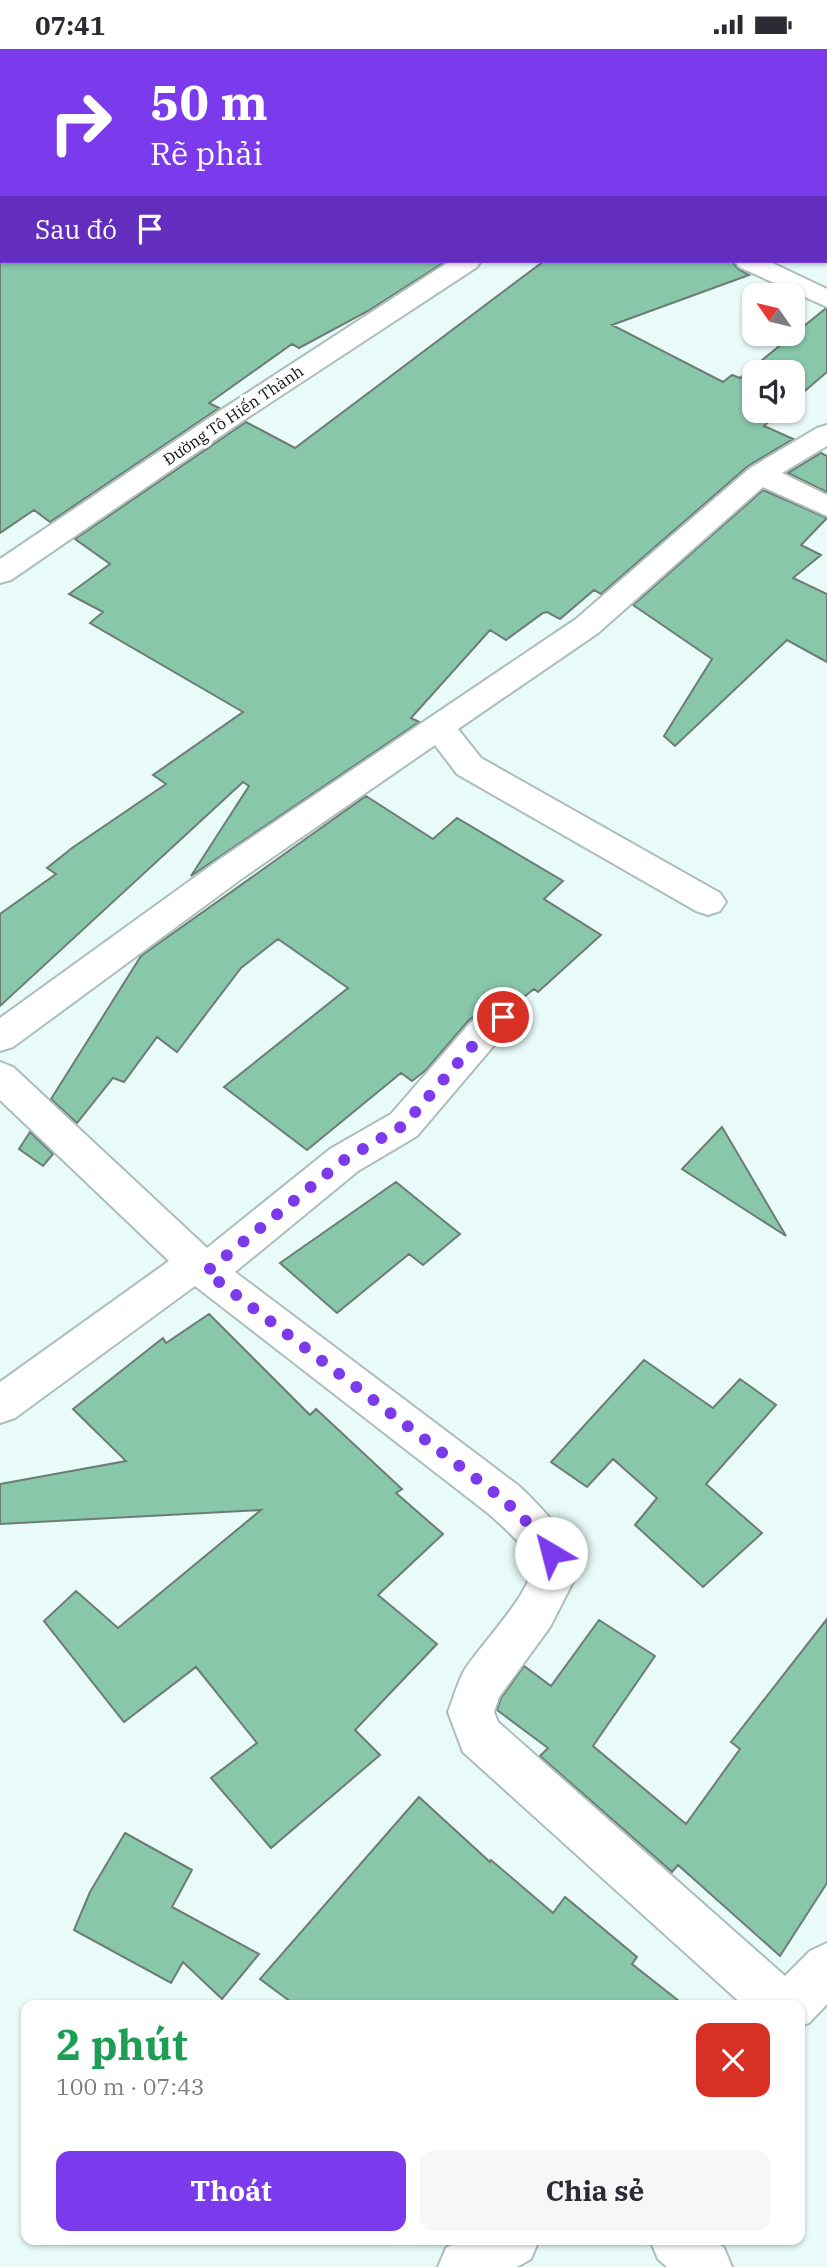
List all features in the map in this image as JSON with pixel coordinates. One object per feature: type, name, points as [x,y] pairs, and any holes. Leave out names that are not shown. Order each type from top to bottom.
[{"type":"street","name":"Đường Tô Hiến Thành","points":[[0,573],[234,414],[465,263]]},
{"type":"street","points":[[752,263],[827,299]]},
{"type":"street","points":[[0,1037],[232,869],[587,626],[760,474],[827,434]]},
{"type":"street","points":[[760,474],[827,507]]},
{"type":"street","points":[[438,727],[469,766],[708,902]]},
{"type":"street","points":[[0,1405],[202,1268],[344,1160],[404,1125],[483,1034],[503,1017]]},
{"type":"street","points":[[0,1077],[202,1268],[504,1500],[532,1527],[551,1553],[555,1574],[534,1612],[480,1686],[471,1711],[480,1736],[511,1767],[774,2000]]},
{"type":"street","points":[[795,2000],[827,1968]]},
{"type":"street","points":[[465,2267],[503,2245]]},
{"type":"street","points":[[682,2245],[705,2267]]},
{"type":"building","points":[[0,263],[443,263],[368,311],[299,348],[292,344],[209,403],[219,408],[50,522],[34,510],[0,533]]},
{"type":"building","points":[[541,263],[734,263],[749,275],[612,325],[723,382],[732,375],[742,376],[742,423],[767,423],[764,426],[793,439],[748,466],[601,594],[594,590],[560,619],[547,612],[543,613],[506,640],[490,630],[411,718],[419,722],[191,876],[249,786],[243,782],[0,1006],[0,914],[56,874],[47,868],[72,848],[166,784],[153,775],[243,712],[90,623],[103,612],[69,594],[110,564],[75,539],[246,422],[295,448]]},
{"type":"building","points":[[827,309],[827,372],[805,391],[805,360],[762,360],[778,347],[805,347],[805,325]]},
{"type":"building","points":[[821,453],[827,456],[827,492],[788,473]]},
{"type":"building","points":[[763,490],[827,518],[801,545],[821,555],[793,578],[827,594],[827,662],[787,640],[675,746],[664,736],[712,659],[633,605]]},
{"type":"building","points":[[366,796],[433,839],[457,818],[563,881],[544,899],[601,935],[538,992],[534,989],[515,1004],[502,1000],[488,1005],[468,1021],[426,1070],[412,1081],[401,1073],[307,1150],[224,1087],[348,988],[278,939],[241,968],[177,1052],[157,1037],[124,1082],[113,1078],[77,1123],[51,1099],[141,956]]},
{"type":"building","points":[[722,1127],[786,1236],[682,1169]]},
{"type":"building","points":[[30,1132],[53,1154],[43,1166],[19,1149]]},
{"type":"building","points":[[396,1182],[460,1234],[423,1265],[409,1254],[337,1313],[280,1263]]},
{"type":"building","points":[[209,1314],[310,1415],[316,1409],[402,1489],[396,1493],[443,1534],[378,1595],[437,1644],[355,1730],[380,1755],[271,1848],[211,1778],[257,1743],[196,1667],[124,1722],[44,1621],[76,1591],[118,1628],[261,1510],[0,1524],[0,1484],[126,1461],[73,1409],[163,1338],[166,1343]]},
{"type":"building","points":[[644,1360],[713,1408],[740,1379],[776,1405],[706,1484],[762,1533],[703,1587],[635,1525],[657,1498],[613,1459],[587,1487],[551,1462]]},
{"type":"building","points":[[827,1619],[827,1883],[780,1956],[678,1865],[672,1872],[540,1756],[548,1748],[497,1710],[501,1698],[524,1666],[551,1686],[599,1620],[655,1656],[593,1746],[686,1824],[740,1749],[731,1742]]},
{"type":"building","points":[[419,1797],[490,1862],[491,1860],[553,1913],[565,1897],[637,1957],[632,1964],[678,2000],[288,2000],[260,1979]]},
{"type":"building","points":[[125,1833],[192,1870],[172,1907],[259,1954],[222,1999],[183,1962],[171,1983],[74,1930],[90,1892]]},
{"type":"route","points":[[503,1017],[483,1034],[404,1125],[344,1160],[206,1272],[504,1500],[532,1527],[551,1553]]}]
